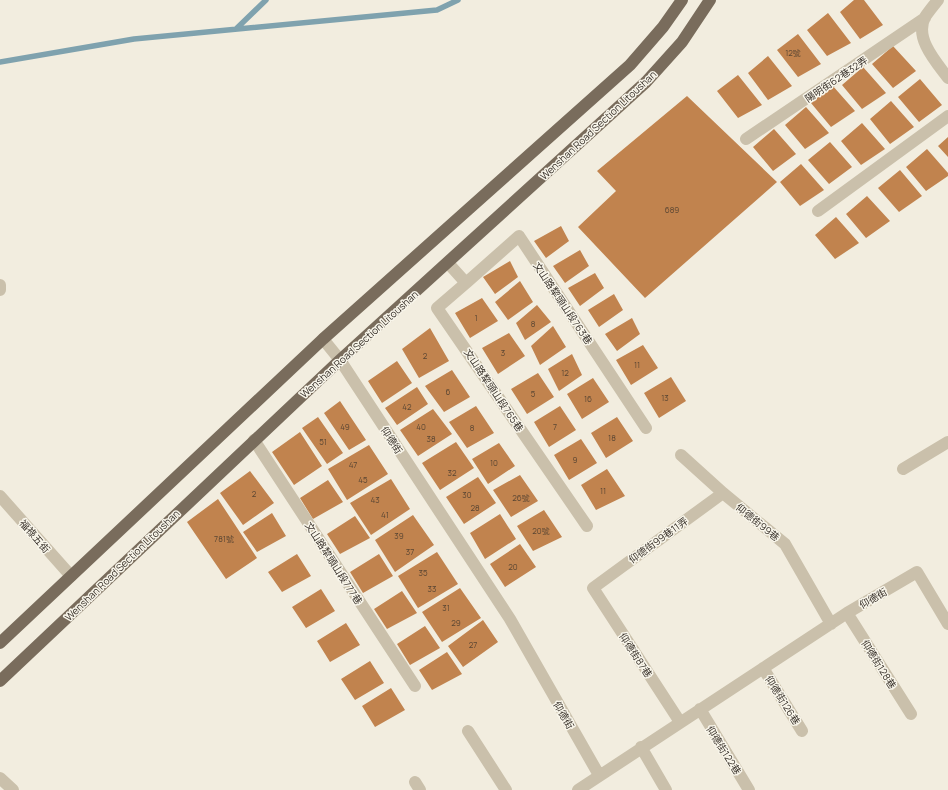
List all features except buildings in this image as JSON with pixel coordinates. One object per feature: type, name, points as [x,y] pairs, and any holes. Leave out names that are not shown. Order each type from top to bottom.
[{"type":"main road","points":[[0,643],[323,339],[630,65],[663,27],[682,0]]},
{"type":"main road","name":"Wenshan Road Section Litoushan","points":[[0,681],[340,360],[646,82],[682,42],[710,0]]},
{"type":"street","points":[[938,0],[925,18],[922,31],[933,58],[948,78]]},
{"type":"street","name":"陽明街62巷32弄","points":[[746,139],[925,18]]},
{"type":"street","points":[[818,211],[948,116]]},
{"type":"street","name":"文山路犂頭山段763巷","points":[[466,283],[519,236],[646,428]]},
{"type":"street","points":[[448,262],[466,283]]},
{"type":"street","name":"文山路犂頭山段765巷","points":[[466,283],[437,308],[587,526]]},
{"type":"street","name":"仰德街","points":[[323,339],[340,360],[510,619],[599,775],[847,613],[917,572],[948,624]]},
{"type":"street","name":"文山路犂頭山段777巷","points":[[254,440],[415,686]]},
{"type":"street","points":[[902,469],[948,442]]},
{"type":"street","name":"仰德街99巷","points":[[681,455],[723,493],[785,544],[831,624]]},
{"type":"street","name":"仰德街99巷11弄","points":[[593,588],[723,493]]},
{"type":"street","name":"福祿五街","points":[[0,496],[71,576]]},
{"type":"street","name":"仰德街87巷","points":[[593,588],[680,722]]},
{"type":"street","name":"仰德街128巷","points":[[847,613],[911,714]]},
{"type":"street","name":"仰德街126巷","points":[[763,668],[802,731]]},
{"type":"street","name":"仰德街122巷","points":[[700,709],[749,790]]},
{"type":"street","points":[[468,731],[506,790]]},
{"type":"street","points":[[641,748],[666,790]]},
{"type":"street","points":[[580,789],[599,775]]},
{"type":"street","points":[[0,778],[13,790]]},
{"type":"waterway","points":[[236,29],[266,0]]},
{"type":"waterway","points":[[0,62],[134,39],[437,10],[458,0]]}]
